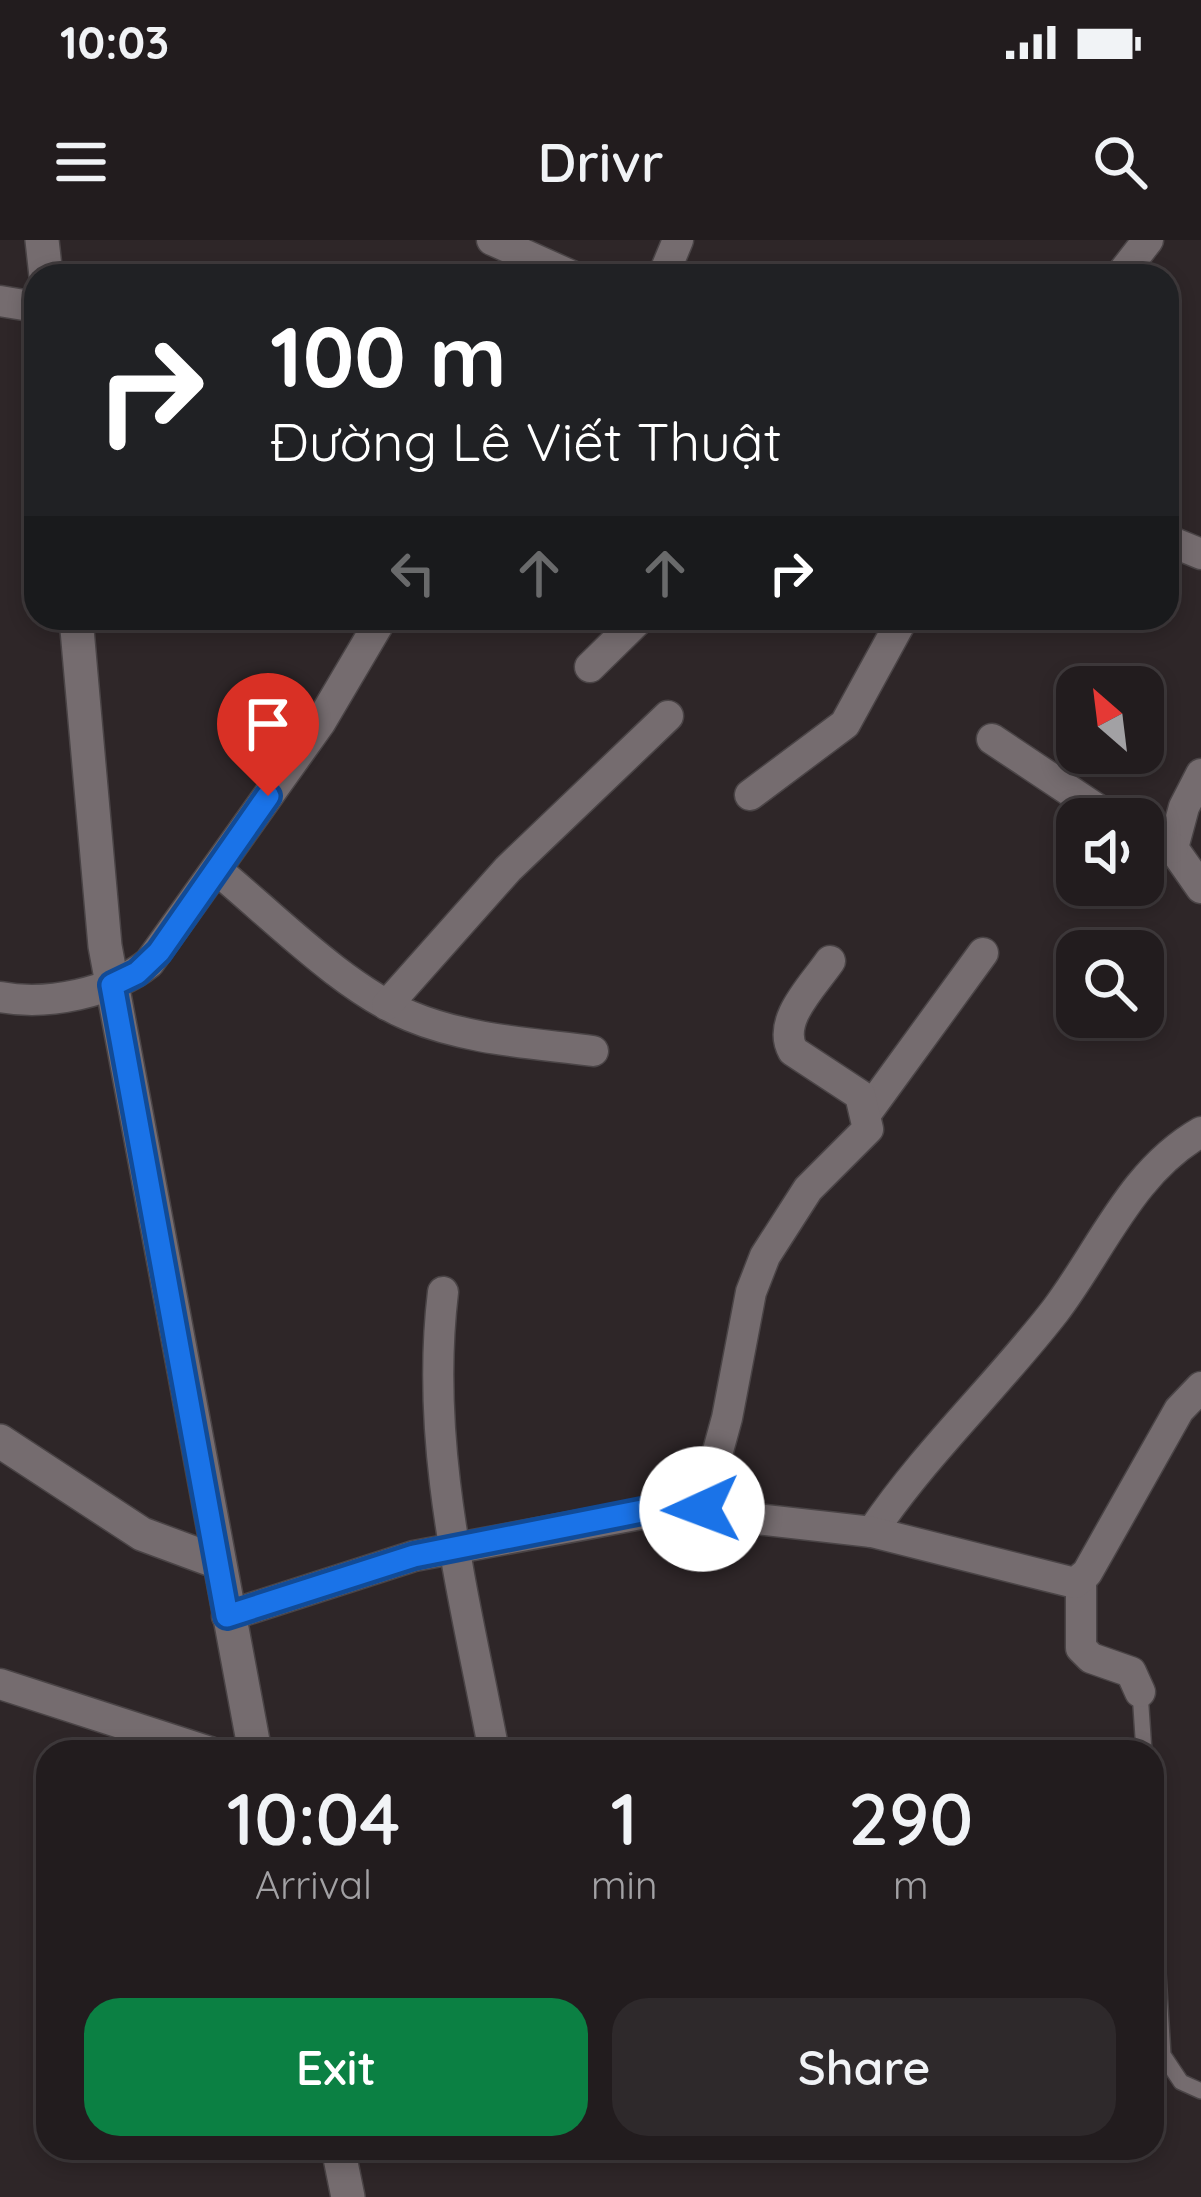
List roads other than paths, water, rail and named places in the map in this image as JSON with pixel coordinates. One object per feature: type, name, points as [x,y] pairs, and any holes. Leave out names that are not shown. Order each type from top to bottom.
[{"type":"main road","points":[[77,630],[112,985],[215,1561],[253,1740]]},
{"type":"main road","points":[[0,1441],[142,1534],[215,1561]]},
{"type":"main road","points":[[340,2160],[348,2197]]},
{"type":"street","points":[[492,240],[524,257]]},
{"type":"street","points":[[1129,264],[1148,240]]},
{"type":"street","points":[[0,997],[30,1000],[112,985],[149,963],[320,722],[375,630]]},
{"type":"street","points":[[590,667],[628,630]]},
{"type":"street","points":[[750,796],[845,724],[896,630]]},
{"type":"street","points":[[387,1005],[508,869],[668,716]]},
{"type":"street","points":[[992,740],[1080,798]]},
{"type":"street","points":[[1173,848],[1184,807],[1201,775]]},
{"type":"street","points":[[1164,845],[1173,848],[1201,888]]},
{"type":"street","points":[[217,870],[387,1005],[464,1033],[593,1051]]},
{"type":"street","points":[[868,1111],[983,953]]},
{"type":"street","points":[[702,1509],[727,1418],[751,1292],[765,1256],[808,1189],[868,1129],[868,1111],[860,1095],[793,1051],[787,1040],[789,1023],[830,961]]},
{"type":"street","points":[[872,1532],[917,1466],[1054,1312],[1145,1179],[1201,1132]]},
{"type":"street","points":[[442,1292],[436,1410],[452,1550],[492,1740]]},
{"type":"street","points":[[1140,1691],[1131,1672],[1091,1658],[1081,1648],[1081,1579],[1179,1409],[1201,1387]]},
{"type":"street","points":[[227,1616],[399,1560],[642,1511],[702,1509],[872,1532],[1063,1583],[1081,1579]]},
{"type":"street","points":[[0,1684],[173,1740]]},
{"type":"lane","points":[[1140,1691],[1143,1740]]},
{"type":"lane","points":[[1164,2057],[1180,2082],[1201,2091]]}]
